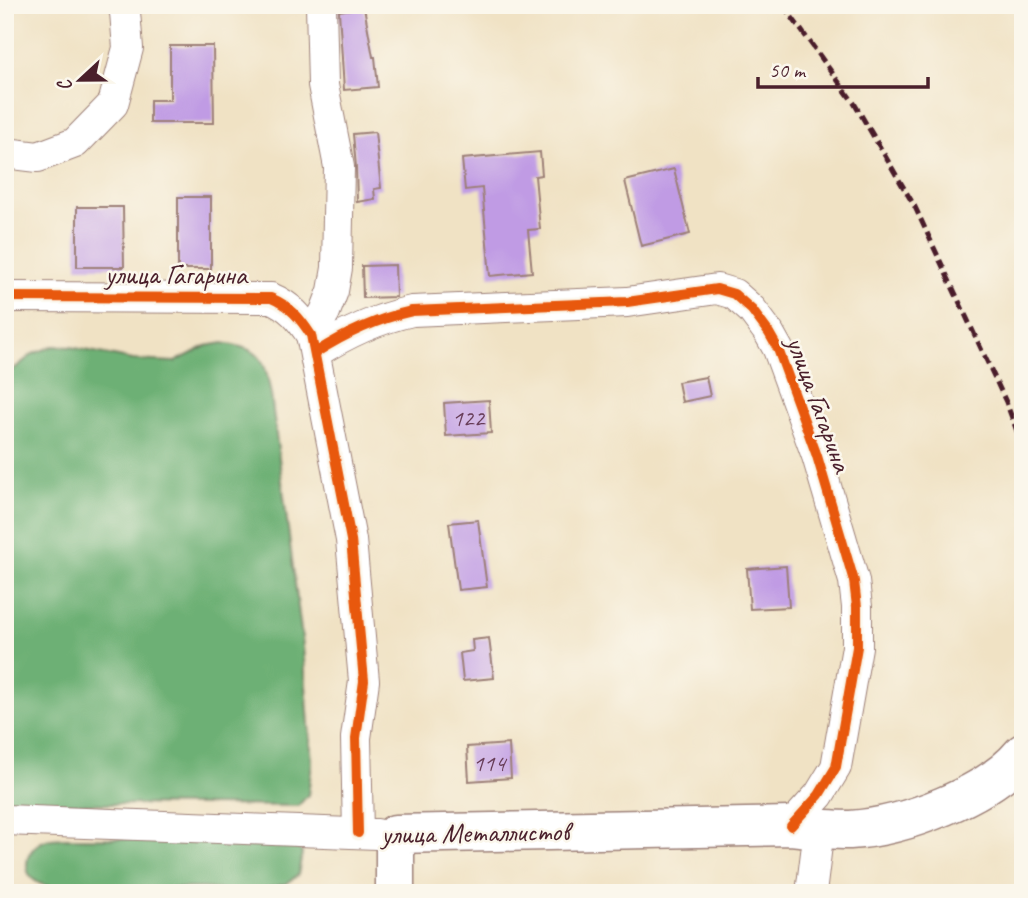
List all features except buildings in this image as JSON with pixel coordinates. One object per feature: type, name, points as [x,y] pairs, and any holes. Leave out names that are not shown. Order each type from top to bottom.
[{"type":"main road","name":"улица Металлистов","points":[[376,834],[869,828],[905,819],[973,793],[1015,763],[1023,753]]},
{"type":"main road","name":"улица Гагарина","points":[[376,834],[395,893]]},
{"type":"street","points":[[5,153],[38,157],[75,142],[113,104],[128,48],[122,5]]},
{"type":"street","points":[[313,344],[333,291],[337,268],[339,167],[323,85],[321,5]]},
{"type":"street","name":"улица Гагарина","points":[[313,344],[384,317],[412,311],[627,302],[717,289],[734,294],[752,310],[778,349],[817,456],[854,581],[857,607],[857,648],[836,767],[819,795],[805,828]]},
{"type":"street","name":"улица Гагарина","points":[[5,297],[271,298],[285,304],[300,317],[313,344],[333,459],[351,540],[364,681],[356,738],[376,834]]},
{"type":"street","name":"улица Металлистов","points":[[5,820],[376,834]]},
{"type":"street","points":[[805,828],[811,893]]},
{"type":"green space","points":[[223,343],[246,349],[259,357],[266,372],[271,395],[303,646],[312,763],[308,795],[298,806],[11,803],[5,800],[5,372],[33,354],[53,346],[71,347],[133,360],[175,362],[206,346]]},
{"type":"green space","points":[[46,840],[280,840],[296,845],[302,853],[298,875],[286,884],[247,893],[202,888],[71,890],[47,886],[33,879],[27,868],[27,861],[33,849]]},
{"type":"railway","points":[[783,5],[854,103],[915,207],[1006,402],[1023,447]]},
{"type":"cycle path","points":[[315,353],[362,328],[412,311],[627,302],[717,289],[734,294],[752,310],[778,349],[817,456],[854,581],[857,607],[857,647],[836,767],[819,795],[791,826]]},
{"type":"cycle path","points":[[5,297],[271,298],[294,313],[311,335],[351,540],[364,681],[356,738],[358,833]]}]
